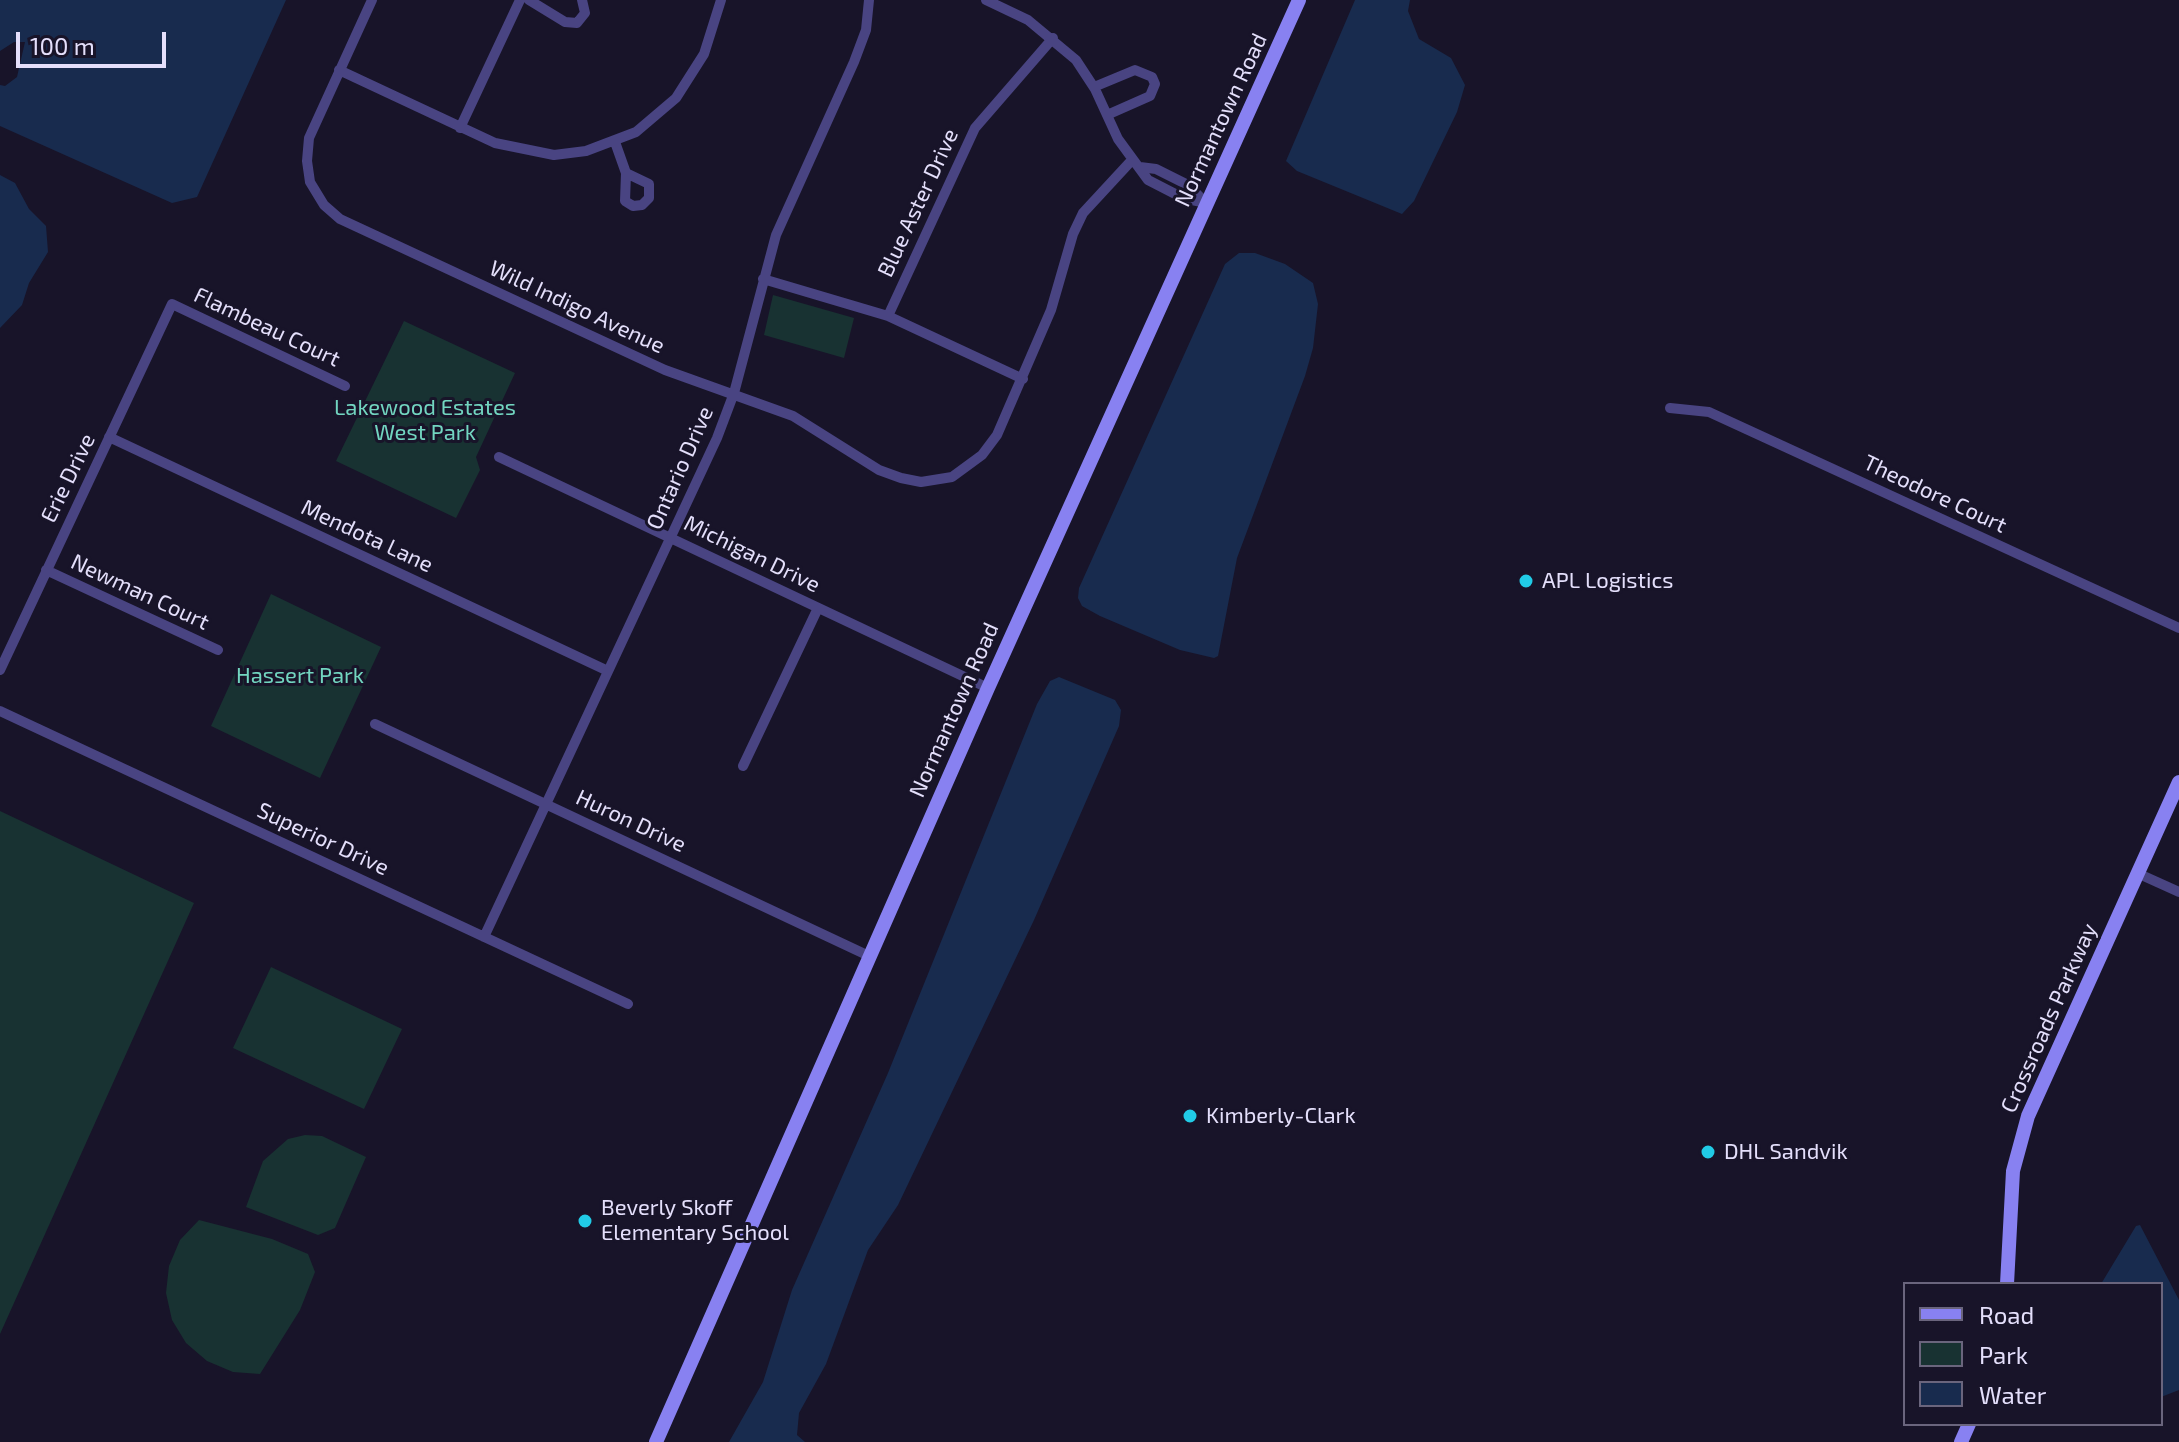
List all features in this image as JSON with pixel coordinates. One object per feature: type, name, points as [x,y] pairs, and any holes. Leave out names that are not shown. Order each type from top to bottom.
[{"type":"street","name":"Wild Indigo Avenue","points":[[372,0],[309,138],[307,161],[317,193],[340,219],[665,370],[793,416],[890,474],[921,482],[952,477],[982,455],[997,435],[1023,379]]},
{"type":"street","points":[[460,128],[520,0]]},
{"type":"street","points":[[529,0],[565,22],[577,23],[585,13],[582,0]]},
{"type":"street","points":[[339,70],[495,143],[554,155],[615,142],[656,118],[676,98],[704,54],[721,0]]},
{"type":"street","name":"Ontario Drive","points":[[484,937],[671,537],[734,393],[776,235],[866,30],[869,0]]},
{"type":"street","points":[[986,0],[1028,20],[1076,60],[1148,180],[1183,198],[1206,203]]},
{"type":"street","name":"Normantown Road","points":[[656,1442],[988,688],[1299,0]]},
{"type":"street","name":"Blue Aster Drive","points":[[888,316],[975,128],[1053,38]]},
{"type":"street","points":[[1094,87],[1135,70],[1152,77],[1155,84],[1150,96],[1107,115]]},
{"type":"street","points":[[615,142],[626,173]]},
{"type":"street","points":[[763,279],[888,316],[1023,379],[1051,310],[1073,234],[1083,213],[1136,164]]},
{"type":"street","name":"Flambeau Court","points":[[172,304],[345,386]]},
{"type":"street","name":"Erie Drive","points":[[0,670],[172,304]]},
{"type":"street","name":"Theodore Court","points":[[1670,408],[1709,412],[2179,628]]},
{"type":"street","name":"Mendota Lane","points":[[109,437],[608,671]]},
{"type":"street","name":"Michigan Drive","points":[[499,457],[988,688]]},
{"type":"street","name":"Newman Court","points":[[46,570],[218,650]]},
{"type":"street","points":[[743,766],[818,608]]},
{"type":"street","name":"Superior Drive","points":[[0,711],[628,1004]]},
{"type":"street","name":"Huron Drive","points":[[375,724],[869,956]]},
{"type":"street","name":"Crossroads Parkway","points":[[2007,1282],[2013,1171],[2028,1116],[2179,782]]},
{"type":"street","points":[[2137,873],[2179,892]]},
{"type":"green space","points":[[773,295],[854,318],[844,358],[764,335]]},
{"type":"green space","name":"Lakewood Estates West Park","points":[[404,321],[515,373],[476,457],[480,470],[456,518],[336,461]]},
{"type":"green space","name":"Hassert Park","points":[[271,594],[381,647],[320,778],[211,726]]},
{"type":"green space","points":[[0,811],[194,903],[0,1334]]},
{"type":"green space","points":[[271,967],[402,1029],[364,1109],[233,1048]]},
{"type":"green space","points":[[305,1135],[322,1136],[366,1157],[335,1228],[318,1235],[246,1207],[263,1161],[288,1139]]},
{"type":"green space","points":[[199,1220],[272,1239],[308,1254],[315,1272],[300,1310],[260,1374],[233,1372],[207,1361],[186,1343],[172,1320],[166,1293],[169,1266],[180,1240]]},
{"type":"water","points":[[0,0],[286,0],[197,197],[172,203],[0,126],[0,85],[5,86],[17,77],[25,42],[14,42],[0,51]]},
{"type":"water","points":[[1355,0],[1410,0],[1408,11],[1419,39],[1451,58],[1465,85],[1457,112],[1414,201],[1402,214],[1297,171],[1286,161]]},
{"type":"water","points":[[0,175],[15,183],[29,209],[46,226],[48,252],[29,283],[22,305],[0,328]]},
{"type":"water","points":[[1239,253],[1255,253],[1285,264],[1313,283],[1318,304],[1313,348],[1305,376],[1237,558],[1218,656],[1214,658],[1180,650],[1100,616],[1082,606],[1078,598],[1079,588],[1225,264]]},
{"type":"water","points":[[1059,677],[1115,700],[1121,710],[1119,726],[1034,920],[898,1205],[868,1250],[826,1364],[799,1413],[797,1435],[805,1442],[729,1442],[763,1382],[792,1290],[888,1073],[1037,704],[1050,681]]},
{"type":"water","points":[[2140,1225],[2179,1300],[2179,1390],[2163,1396],[2163,1282],[2102,1282],[2136,1226]]},
{"type":"place","name":"APL Logistics","points":[[1526,581]]},
{"type":"place","name":"Kimberly-Clark","points":[[1190,1116]]},
{"type":"place","name":"DHL Sandvik","points":[[1708,1152]]},
{"type":"place","name":"Beverly Skoff Elementary School","points":[[585,1221]]}]
